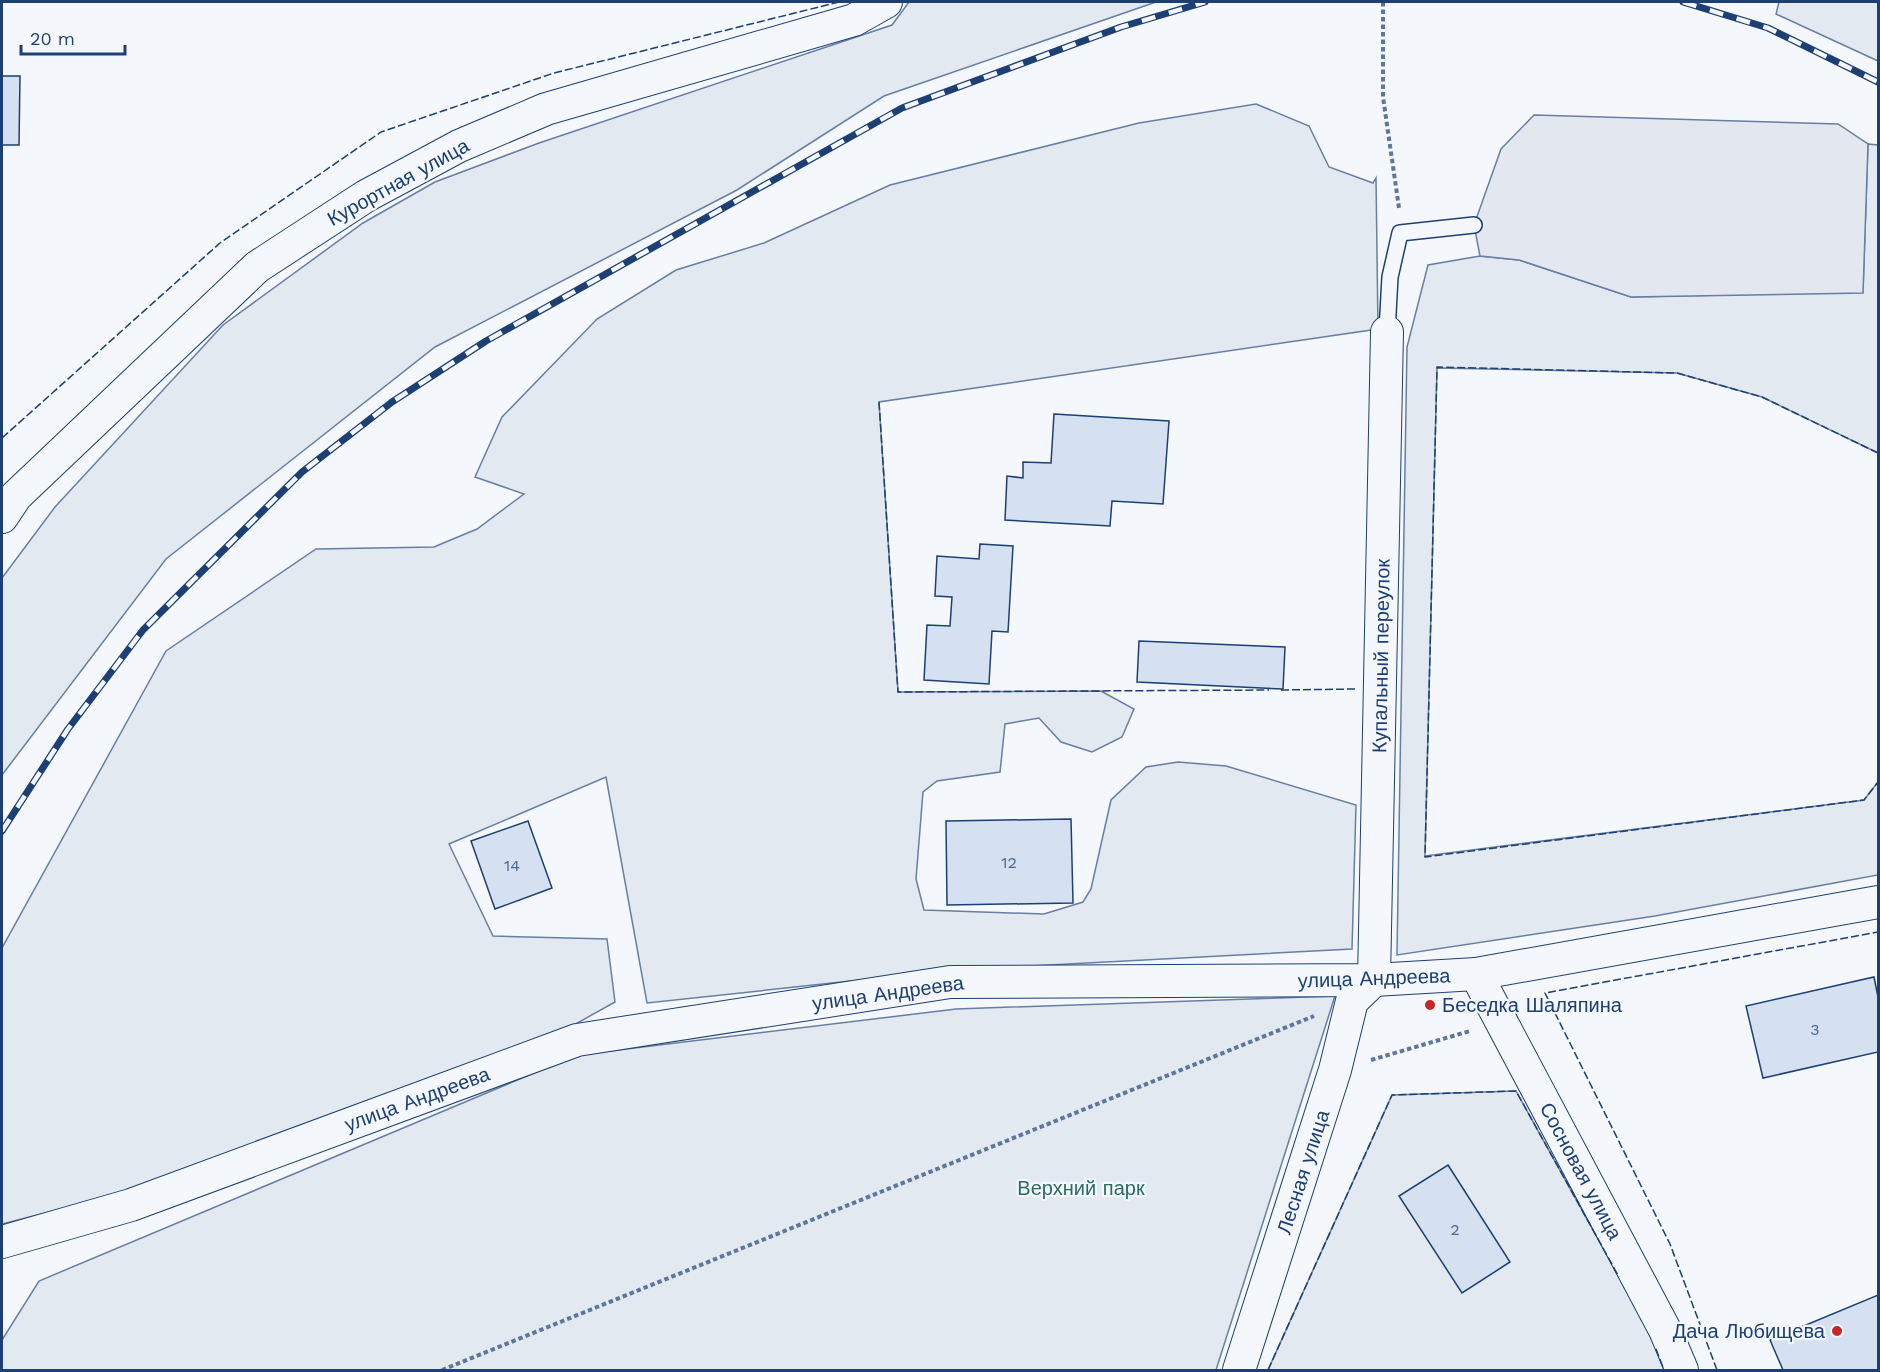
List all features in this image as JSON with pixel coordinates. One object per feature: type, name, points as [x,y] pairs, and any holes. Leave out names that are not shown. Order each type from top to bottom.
[{"type":"street","name":"Курортная улица","points":[[6,502],[257,267],[366,196],[459,146],[546,109],[854,20],[886,2]]},
{"type":"street","name":"Купальный переулок","points":[[1363,990],[1387,332]]},
{"type":"street","name":"улица Андреева","points":[[2,1242],[130,1206],[577,1040],[950,982],[1363,990],[1476,974],[1878,902]]},
{"type":"street","name":"Сосновая улица","points":[[1476,974],[1665,1330],[1682,1371]]},
{"type":"street","name":"Лесная улица","points":[[1239,1371],[1335,1070],[1363,990]]},
{"type":"lane","points":[[1387,332],[1390,277],[1400,233],[1474,225]]},
{"type":"path","points":[[1383,2],[1383,97],[1399,198],[1400,233]]},
{"type":"path","points":[[442,1371],[1363,990]]},
{"type":"path","points":[[1335,1070],[1501,1022]]},
{"type":"green space","points":[[909,2],[1156,2],[884,96],[737,190],[435,347],[166,559],[2,775],[2,578],[55,507],[223,325],[363,223],[435,182],[539,143],[892,25]]},
{"type":"green space","points":[[1779,2],[1878,2],[1878,61],[1776,14]]},
{"type":"green space","points":[[1256,104],[1309,126],[1329,167],[1373,183],[1376,178],[1378,329],[879,402],[898,692],[1101,691],[1134,709],[1122,737],[1092,752],[1061,742],[1039,718],[1005,724],[1000,772],[937,781],[923,792],[916,879],[924,910],[1044,914],[1083,902],[1091,889],[1111,800],[1146,767],[1178,762],[1226,766],[1356,805],[1352,949],[953,970],[647,1003],[606,777],[449,844],[493,936],[607,939],[615,1002],[572,1026],[128,1192],[2,1224],[2,948],[166,651],[316,549],[434,547],[477,529],[524,494],[475,477],[502,417],[597,319],[676,270],[764,243],[890,185],[1139,123]]},
{"type":"green space","points":[[1868,144],[1878,145],[1878,453],[1762,397],[1677,373],[1437,368],[1425,856],[1864,800],[1878,782],[1878,875],[1655,916],[1397,955],[1407,347],[1428,265],[1480,256],[1519,260],[1631,297],[1863,292]]},
{"type":"green space","name":"Верхний парк","points":[[1335,996],[1216,1370],[2,1370],[2,1340],[39,1281],[577,1055],[956,1009]]},
{"type":"green space","points":[[1516,1091],[1649,1331],[1664,1370],[1268,1370],[1392,1095]]},
{"type":"shaded area","points":[[1534,115],[1838,124],[1868,144],[1863,293],[1631,297],[1519,260],[1480,256],[1474,225],[1501,149]]},
{"type":"building","points":[[2,76],[20,76],[19,145],[2,145]]},
{"type":"building","points":[[1054,414],[1169,421],[1163,504],[1112,501],[1110,526],[1005,520],[1007,476],[1023,478],[1023,462],[1051,463]]},
{"type":"building","points":[[980,544],[1013,546],[1008,632],[992,631],[989,684],[924,680],[927,625],[950,626],[952,597],[935,596],[937,556],[979,559]]},
{"type":"building","points":[[1139,641],[1285,647],[1283,689],[1137,682]]},
{"type":"building","points":[[1071,819],[1073,903],[947,905],[946,821]]},
{"type":"building","points":[[528,821],[552,888],[495,909],[471,841]]},
{"type":"building","points":[[1874,977],[1878,997],[1878,1052],[1763,1078],[1746,1006]]},
{"type":"building","points":[[1448,1165],[1510,1262],[1462,1293],[1399,1196]]},
{"type":"building","points":[[1878,1295],[1878,1370],[1783,1370],[1770,1340]]},
{"type":"railway","points":[[2,831],[68,729],[143,630],[302,472],[392,402],[486,341],[902,108],[1121,27],[1205,2]]},
{"type":"railway","points":[[1683,2],[1768,28],[1878,82]]},
{"type":"fence","points":[[2,438],[220,243],[381,132],[554,73],[839,2]]},
{"type":"fence","points":[[1878,453],[1762,397],[1677,373],[1437,367],[1425,857],[1864,800],[1878,782]]},
{"type":"fence","points":[[879,402],[898,692],[1269,690]]},
{"type":"fence","points":[[1281,690],[1356,689]]},
{"type":"fence","points":[[1717,1370],[1670,1244],[1545,993],[1878,932]]},
{"type":"fence","points":[[1268,1370],[1392,1095],[1516,1091],[1619,1277]]},
{"type":"fence","points":[[1656,1349],[1664,1370]]},
{"type":"place","name":"Беседка Шаляпина","points":[[1430,1005]]},
{"type":"place","name":"Дача Любищева","points":[[1837,1331]]}]
